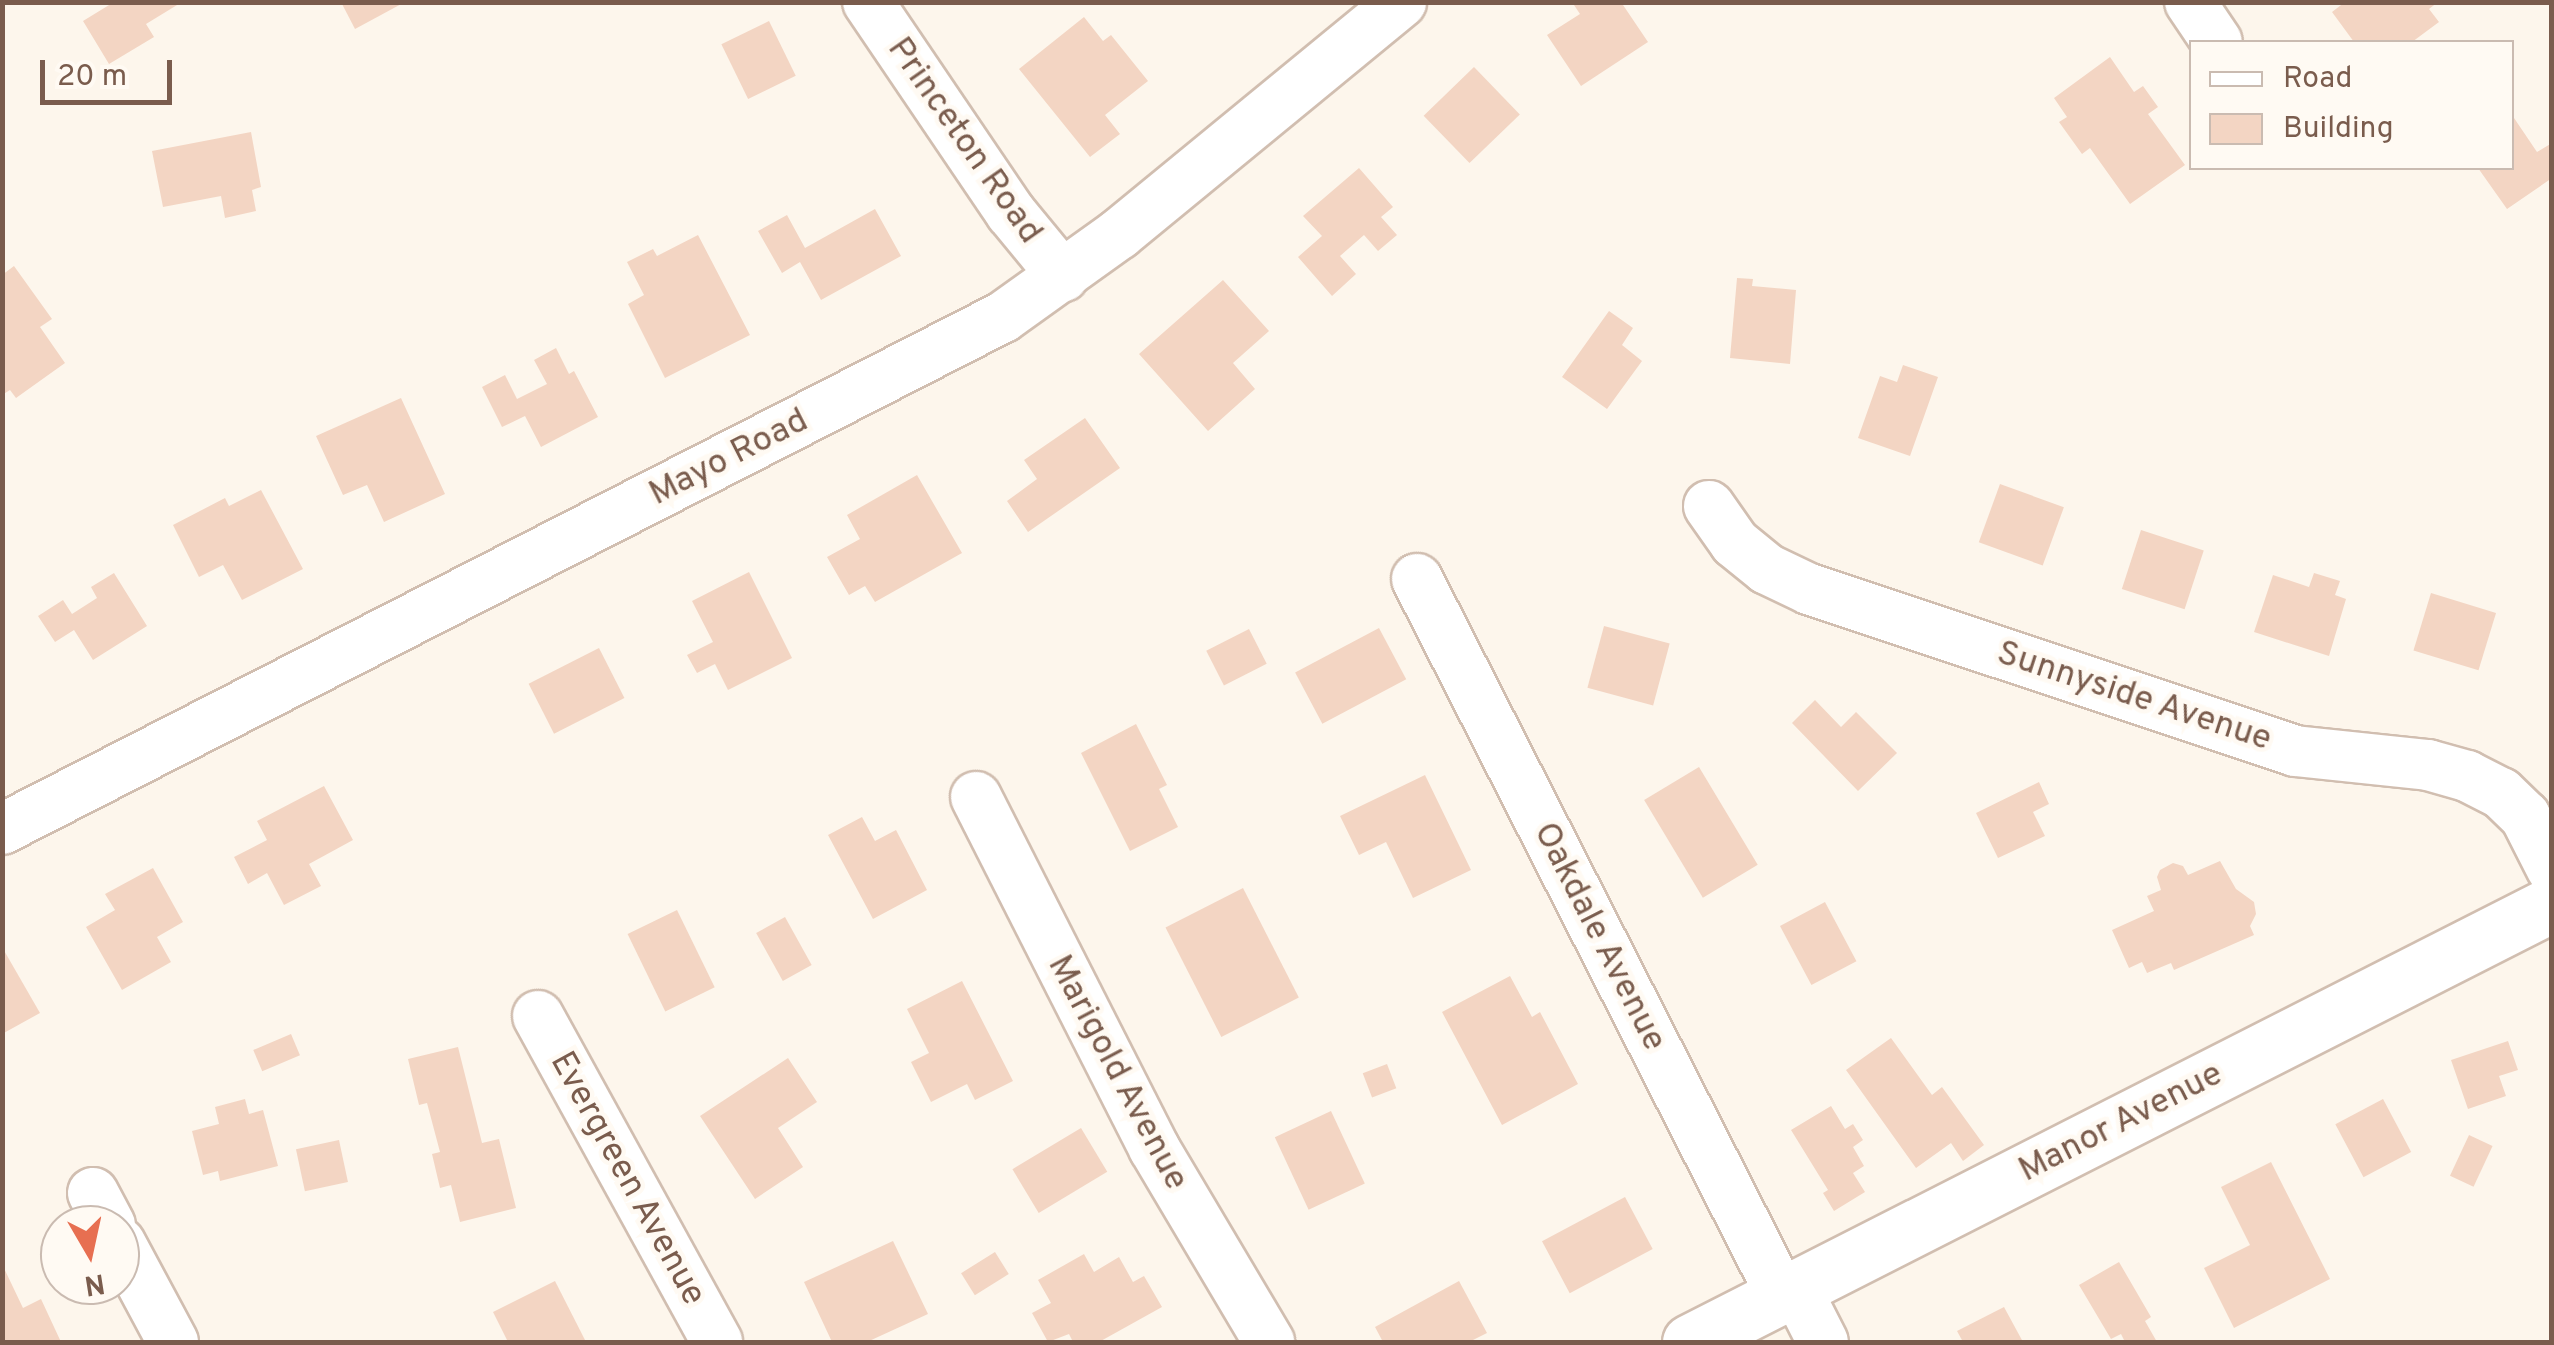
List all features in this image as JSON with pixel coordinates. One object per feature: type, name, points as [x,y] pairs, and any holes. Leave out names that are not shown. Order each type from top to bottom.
[{"type":"street","name":"Princeton Road","points":[[868,2],[1010,213],[1063,276]]},
{"type":"street","name":"Mayo Road","points":[[2,829],[1003,317],[1063,276],[1401,2]]},
{"type":"street","points":[[2190,2],[2216,40]]},
{"type":"street","name":"Sunnyside Avenue","points":[[1710,506],[1735,543],[1767,569],[1809,589],[2295,751],[2428,765],[2468,776],[2501,793],[2525,816],[2552,869]]},
{"type":"street","name":"Oakdale Avenue","points":[[1417,579],[1789,1292],[1823,1342]]},
{"type":"street","name":"Marigold Avenue","points":[[976,797],[1154,1148],[1269,1342]]},
{"type":"street","name":"Manor Avenue","points":[[1690,1342],[2552,904]]},
{"type":"street","name":"Evergreen Avenue","points":[[538,1016],[716,1342]]},
{"type":"street","points":[[140,1280],[173,1342]]},
{"type":"building","points":[[114,2],[182,2],[146,24],[154,37],[109,64],[83,21]]},
{"type":"building","points":[[341,2],[405,2],[355,29]]},
{"type":"building","points":[[1572,2],[1621,2],[1648,42],[1581,86],[1547,35],[1580,14]]},
{"type":"building","points":[[2345,2],[2438,2],[2429,9],[2439,22],[2415,40],[2353,40],[2332,12]]},
{"type":"building","points":[[1084,17],[1103,41],[1111,35],[1148,81],[1105,115],[1120,134],[1090,157],[1019,69]]},
{"type":"building","points":[[769,21],[796,76],[748,99],[721,44]]},
{"type":"building","points":[[2110,57],[2134,92],[2143,86],[2158,107],[2148,114],[2185,165],[2130,204],[2090,148],[2082,154],[2059,122],[2067,117],[2054,98]]},
{"type":"building","points":[[1474,67],[1520,114],[1469,163],[1424,116]]},
{"type":"building","points":[[2514,118],[2537,152],[2552,143],[2552,178],[2507,209],[2479,170],[2514,170]]},
{"type":"building","points":[[251,132],[261,187],[252,190],[256,211],[225,218],[221,196],[163,207],[152,151]]},
{"type":"building","points":[[1359,168],[1393,207],[1381,217],[1397,235],[1378,251],[1364,235],[1340,256],[1356,274],[1332,296],[1298,257],[1322,236],[1303,216]]},
{"type":"building","points":[[875,209],[901,256],[821,300],[800,262],[782,273],[758,231],[787,215],[805,248]]},
{"type":"building","points":[[698,235],[750,335],[665,378],[628,304],[644,295],[627,262],[653,249],[657,256]]},
{"type":"building","points":[[14,266],[52,319],[40,327],[65,363],[16,398],[10,390],[2,395],[2,275]]},
{"type":"building","points":[[1737,278],[1753,279],[1752,286],[1796,290],[1790,364],[1730,358]]},
{"type":"building","points":[[1223,280],[1269,331],[1233,363],[1255,389],[1208,431],[1139,354]]},
{"type":"building","points":[[1609,311],[1633,328],[1622,345],[1642,361],[1607,409],[1562,377]]},
{"type":"building","points":[[556,348],[569,374],[574,371],[598,417],[541,447],[525,416],[502,427],[482,387],[505,375],[517,399],[547,384],[534,360]]},
{"type":"building","points":[[1903,365],[1938,377],[1910,456],[1858,438],[1880,376],[1897,382]]},
{"type":"building","points":[[401,398],[445,494],[384,522],[367,485],[343,495],[316,436]]},
{"type":"building","points":[[1085,418],[1120,468],[1028,532],[1007,501],[1037,479],[1024,460]]},
{"type":"building","points":[[917,475],[962,553],[875,602],[865,586],[849,595],[827,557],[860,539],[847,515]]},
{"type":"building","points":[[2000,484],[2064,507],[2043,566],[1979,542]]},
{"type":"building","points":[[261,490],[303,569],[242,600],[223,565],[199,577],[173,525],[225,498],[229,506]]},
{"type":"building","points":[[2141,530],[2204,550],[2185,609],[2122,589]]},
{"type":"building","points":[[749,572],[792,658],[728,690],[715,664],[697,673],[687,655],[713,642],[692,601]]},
{"type":"building","points":[[114,573],[147,626],[93,660],[74,630],[55,642],[38,616],[63,600],[72,614],[97,598],[91,587]]},
{"type":"building","points":[[2314,573],[2340,581],[2335,595],[2346,599],[2329,656],[2254,632],[2273,575],[2309,587]]},
{"type":"building","points":[[2431,593],[2496,613],[2478,670],[2413,650]]},
{"type":"building","points":[[1604,626],[1670,644],[1653,705],[1587,688]]},
{"type":"building","points":[[1379,628],[1406,679],[1322,724],[1295,673]]},
{"type":"building","points":[[1249,629],[1267,664],[1224,686],[1206,651]]},
{"type":"building","points":[[599,648],[624,698],[554,734],[529,684]]},
{"type":"building","points":[[1815,700],[1841,727],[1856,712],[1897,753],[1858,791],[1792,723]]},
{"type":"building","points":[[1136,724],[1167,785],[1159,789],[1178,827],[1130,851],[1081,753]]},
{"type":"building","points":[[1699,767],[1758,865],[1703,898],[1644,800]]},
{"type":"building","points":[[1425,775],[1471,870],[1413,898],[1386,842],[1359,855],[1340,816]]},
{"type":"building","points":[[2039,782],[2049,804],[2033,812],[2045,836],[1998,858],[1976,813]]},
{"type":"building","points":[[324,786],[353,840],[309,864],[321,886],[284,905],[267,873],[248,884],[234,857],[267,840],[257,821]]},
{"type":"building","points":[[862,817],[875,841],[896,830],[927,890],[873,919],[828,835]]},
{"type":"building","points":[[2220,861],[2236,889],[2254,902],[2256,914],[2250,926],[2254,935],[2174,970],[2171,963],[2147,973],[2142,962],[2129,968],[2112,930],[2154,911],[2147,896],[2161,890],[2157,877],[2160,870],[2173,863],[2183,866],[2188,875]]},
{"type":"building","points":[[153,868],[183,922],[157,937],[171,962],[122,990],[86,927],[115,910],[105,894]]},
{"type":"building","points":[[1243,888],[1299,998],[1221,1037],[1165,927]]},
{"type":"building","points":[[1825,902],[1856,961],[1811,985],[1780,926]]},
{"type":"building","points":[[677,910],[715,987],[665,1011],[628,934]]},
{"type":"building","points":[[785,917],[812,965],[783,981],[756,933]]},
{"type":"building","points":[[2,947],[40,1013],[2,1034]]},
{"type":"building","points":[[1510,976],[1532,1017],[1540,1012],[1578,1084],[1502,1125],[1442,1012]]},
{"type":"building","points":[[962,981],[1013,1081],[975,1100],[967,1084],[931,1102],[911,1062],[929,1053],[907,1009]]},
{"type":"building","points":[[291,1034],[300,1055],[262,1071],[253,1050]]},
{"type":"building","points":[[1891,1038],[1932,1095],[1942,1087],[1984,1145],[1963,1161],[1951,1143],[1916,1168],[1846,1070]]},
{"type":"building","points":[[2508,1041],[2518,1070],[2499,1076],[2506,1096],[2468,1109],[2451,1060]]},
{"type":"building","points":[[458,1047],[482,1143],[499,1139],[516,1208],[460,1222],[451,1185],[440,1188],[432,1154],[440,1152],[427,1103],[419,1105],[408,1059]]},
{"type":"building","points":[[788,1058],[817,1102],[778,1128],[803,1167],[755,1199],[700,1116]]},
{"type":"building","points":[[1387,1064],[1396,1088],[1372,1098],[1363,1073]]},
{"type":"building","points":[[245,1099],[249,1114],[263,1110],[278,1166],[220,1181],[218,1171],[203,1175],[192,1131],[219,1124],[215,1107]]},
{"type":"building","points":[[2383,1099],[2411,1152],[2363,1177],[2335,1124]]},
{"type":"building","points":[[1831,1106],[1845,1129],[1853,1124],[1863,1140],[1853,1147],[1864,1166],[1853,1173],[1865,1192],[1834,1211],[1823,1193],[1828,1190],[1791,1130]]},
{"type":"building","points":[[1331,1111],[1365,1184],[1309,1210],[1275,1137]]},
{"type":"building","points":[[1081,1128],[1107,1172],[1039,1213],[1012,1169]]},
{"type":"building","points":[[2469,1135],[2493,1146],[2474,1187],[2450,1176]]},
{"type":"building","points":[[339,1140],[348,1182],[305,1191],[296,1149]]},
{"type":"building","points":[[2271,1162],[2330,1279],[2234,1328],[2204,1268],[2250,1245],[2221,1187]]},
{"type":"building","points":[[1625,1197],[1653,1249],[1570,1293],[1542,1241]]},
{"type":"building","points":[[893,1241],[928,1314],[867,1342],[832,1342],[804,1282]]},
{"type":"building","points":[[995,1252],[1009,1274],[975,1295],[961,1273]]},
{"type":"building","points":[[1084,1254],[1094,1272],[1119,1257],[1133,1282],[1144,1276],[1162,1307],[1099,1342],[1073,1342],[1069,1334],[1048,1342],[1032,1313],[1051,1303],[1038,1280]]},
{"type":"building","points":[[2119,1262],[2151,1317],[2145,1321],[2157,1342],[2125,1342],[2121,1334],[2111,1339],[2079,1285]]},
{"type":"building","points":[[2,1264],[23,1308],[40,1300],[61,1342],[2,1342]]},
{"type":"building","points":[[555,1281],[586,1342],[508,1342],[493,1312]]},
{"type":"building","points":[[1459,1281],[1487,1333],[1469,1342],[1383,1342],[1375,1327]]},
{"type":"building","points":[[2004,1307],[2023,1342],[1963,1342],[1957,1331]]}]
